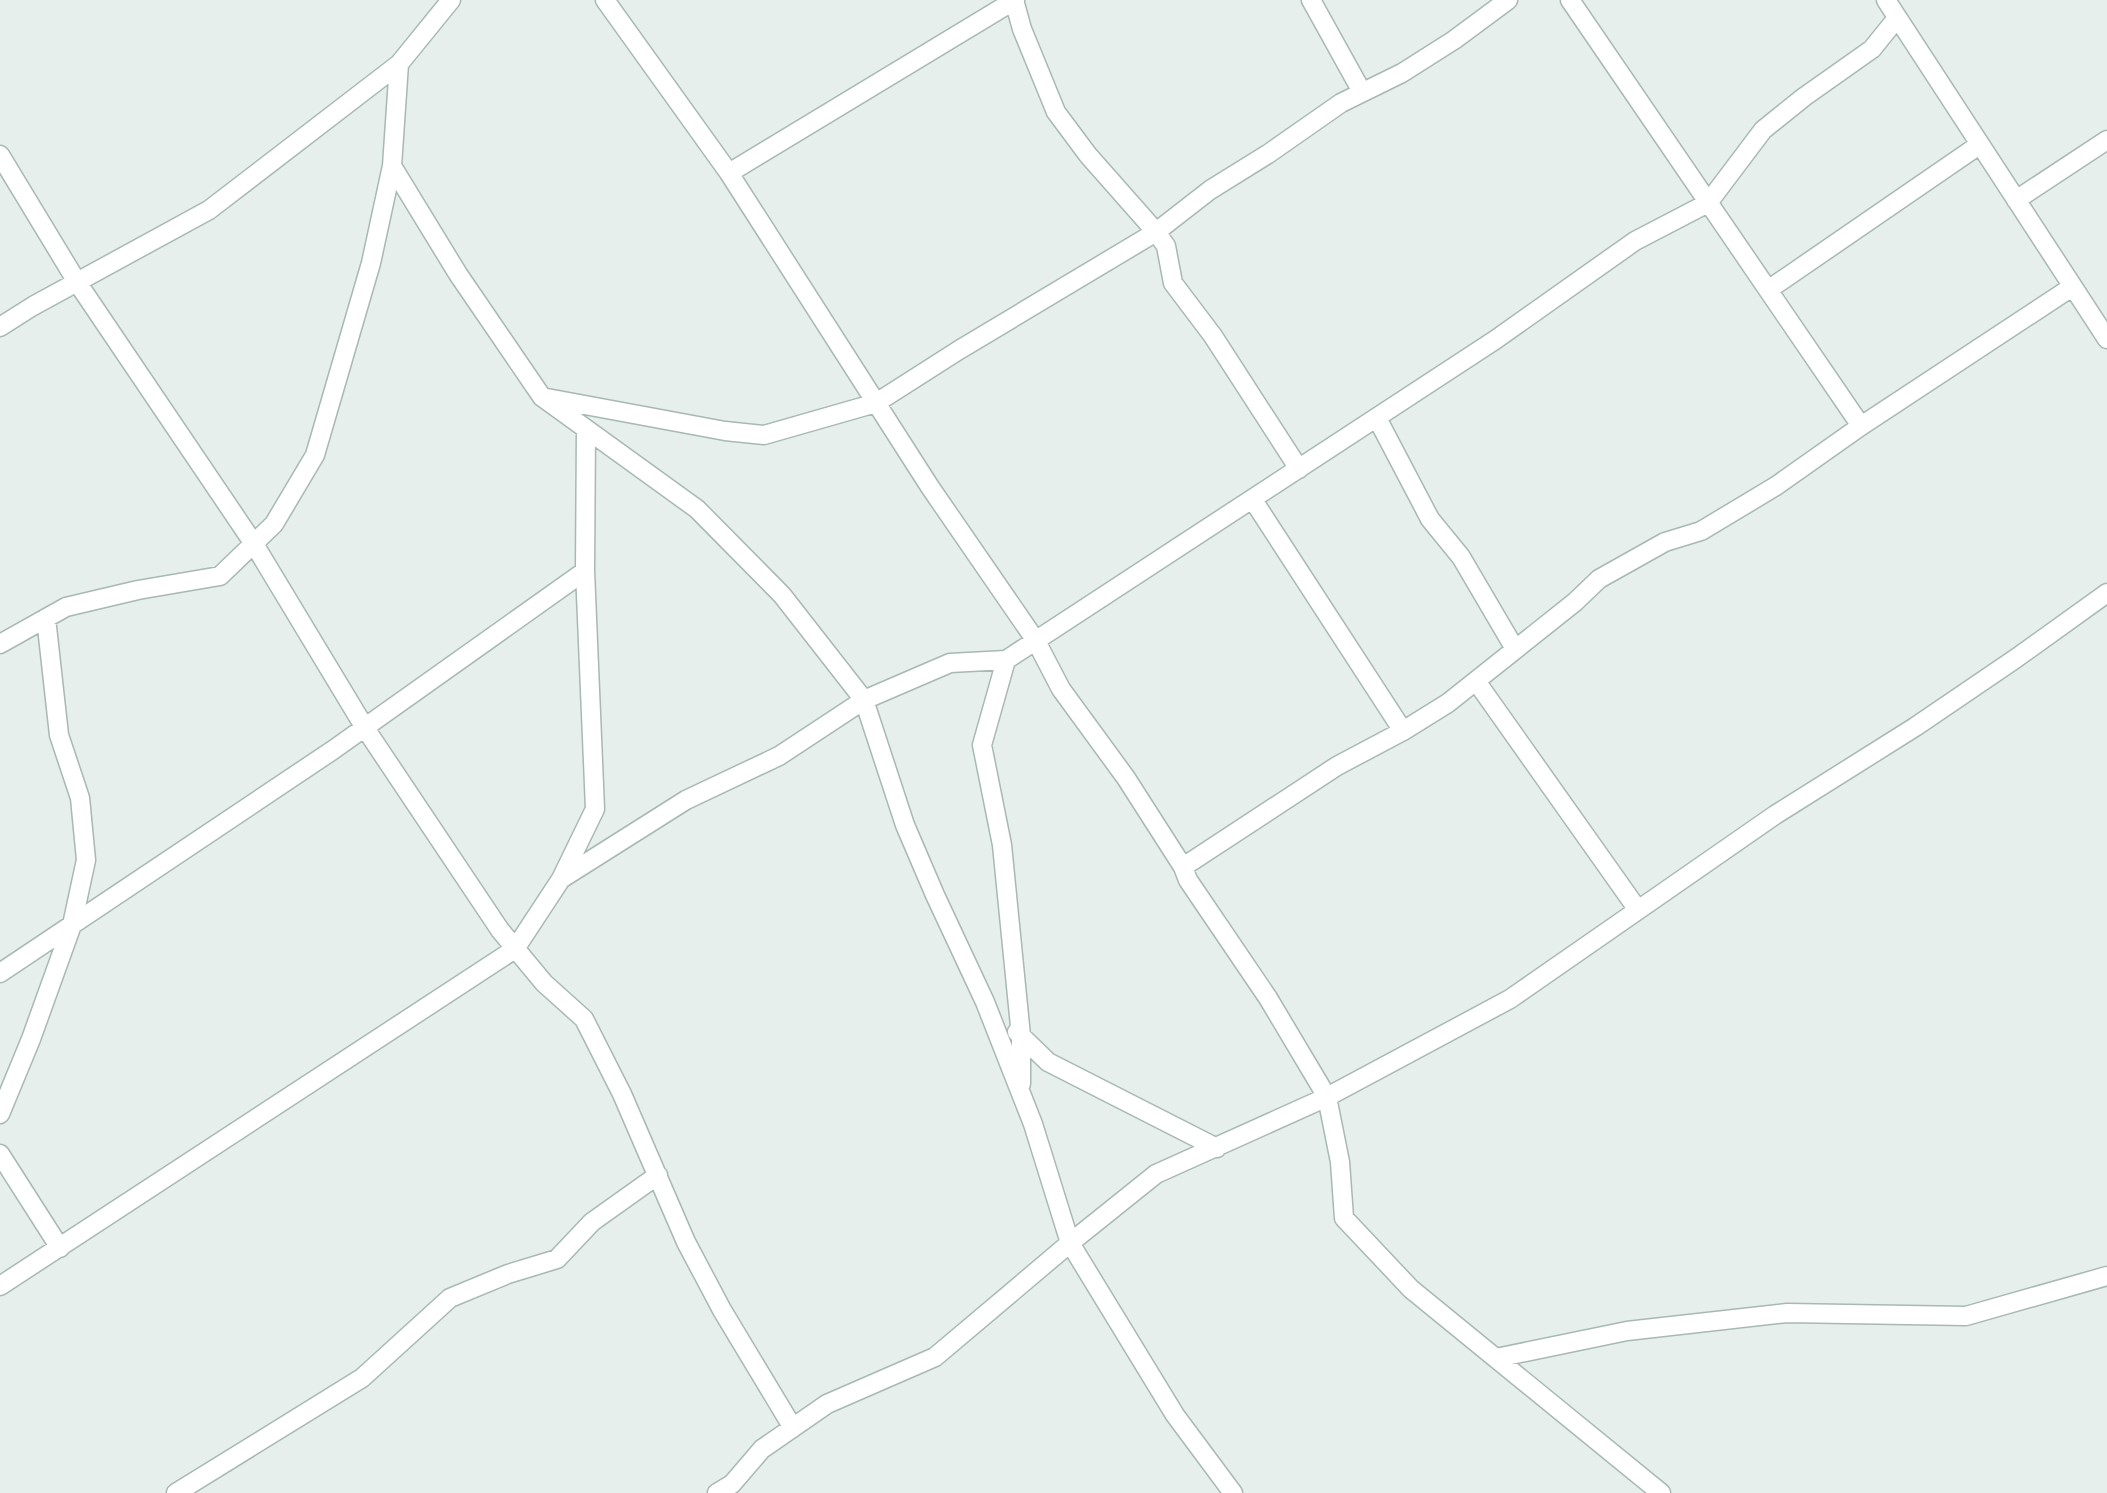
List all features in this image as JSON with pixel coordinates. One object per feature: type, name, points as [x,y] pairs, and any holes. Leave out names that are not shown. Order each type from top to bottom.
[{"type":"street","points":[[0,327],[208,210],[399,64],[451,0]]},
{"type":"street","points":[[604,0],[729,173],[930,487],[1036,641],[1061,689],[1126,778],[1183,867],[1188,880],[1268,998],[1327,1097],[1340,1162],[1344,1218],[1411,1289],[1661,1493]]},
{"type":"street","points":[[729,173],[1014,0],[1022,29],[1056,112],[1088,155],[1166,246],[1173,283],[1213,336],[1299,469]]},
{"type":"street","points":[[1311,0],[1362,92]]},
{"type":"street","points":[[542,397],[725,431],[764,435],[876,403],[959,350],[1156,232],[1210,190],[1268,154],[1341,103],[1402,73],[1455,40],[1508,0]]},
{"type":"street","points":[[1570,0],[1860,426]]},
{"type":"street","points":[[1886,0],[2107,339]]},
{"type":"street","points":[[561,879],[686,800],[779,756],[864,700],[950,663],[1006,660],[1036,641],[1495,340],[1635,242],[1708,203],[1763,130],[1804,97],[1872,49],[1897,18]]},
{"type":"street","points":[[0,644],[66,607],[138,590],[220,576],[274,524],[315,455],[371,263],[392,166],[399,64]]},
{"type":"street","points":[[2016,200],[2107,140]]},
{"type":"street","points":[[1768,290],[1979,145]]},
{"type":"street","points":[[0,155],[77,282],[254,544],[365,728],[500,930],[544,983],[584,1019],[622,1094],[686,1242],[722,1310],[793,1428]]},
{"type":"street","points":[[392,166],[458,274],[542,397],[697,509],[782,595],[864,700],[905,825],[985,1002],[1033,1124],[1070,1243],[1175,1415],[1226,1490]]},
{"type":"street","points":[[1183,867],[1337,766],[1448,703],[1575,602],[1599,579],[1665,542],[1701,531],[1776,486],[1860,426],[2072,287]]},
{"type":"street","points":[[1377,418],[1430,519],[1461,557],[1515,649]]},
{"type":"street","points":[[0,1286],[515,949],[561,879],[595,809],[585,571],[586,429]]},
{"type":"street","points":[[1253,500],[1404,730]]},
{"type":"street","points":[[0,973],[365,728],[585,571]]},
{"type":"street","points":[[717,1493],[732,1484],[762,1449],[827,1404],[935,1357],[1156,1174],[1327,1097],[1510,999],[1775,815],[1915,727],[2107,592]]},
{"type":"street","points":[[0,1114],[31,1039],[72,925],[86,860],[80,798],[59,735],[46,618]]},
{"type":"street","points":[[1006,660],[982,745],[1002,845],[1021,1036],[1021,1094]]},
{"type":"street","points":[[1476,681],[1638,910]]},
{"type":"street","points":[[985,1002],[1048,1062],[1217,1148]]},
{"type":"street","points":[[0,1154],[60,1248]]},
{"type":"street","points":[[176,1493],[362,1378],[450,1298],[508,1274],[557,1259],[592,1222],[658,1175]]},
{"type":"street","points":[[1496,1358],[1627,1331],[1787,1313],[1966,1316],[2107,1276]]}]
